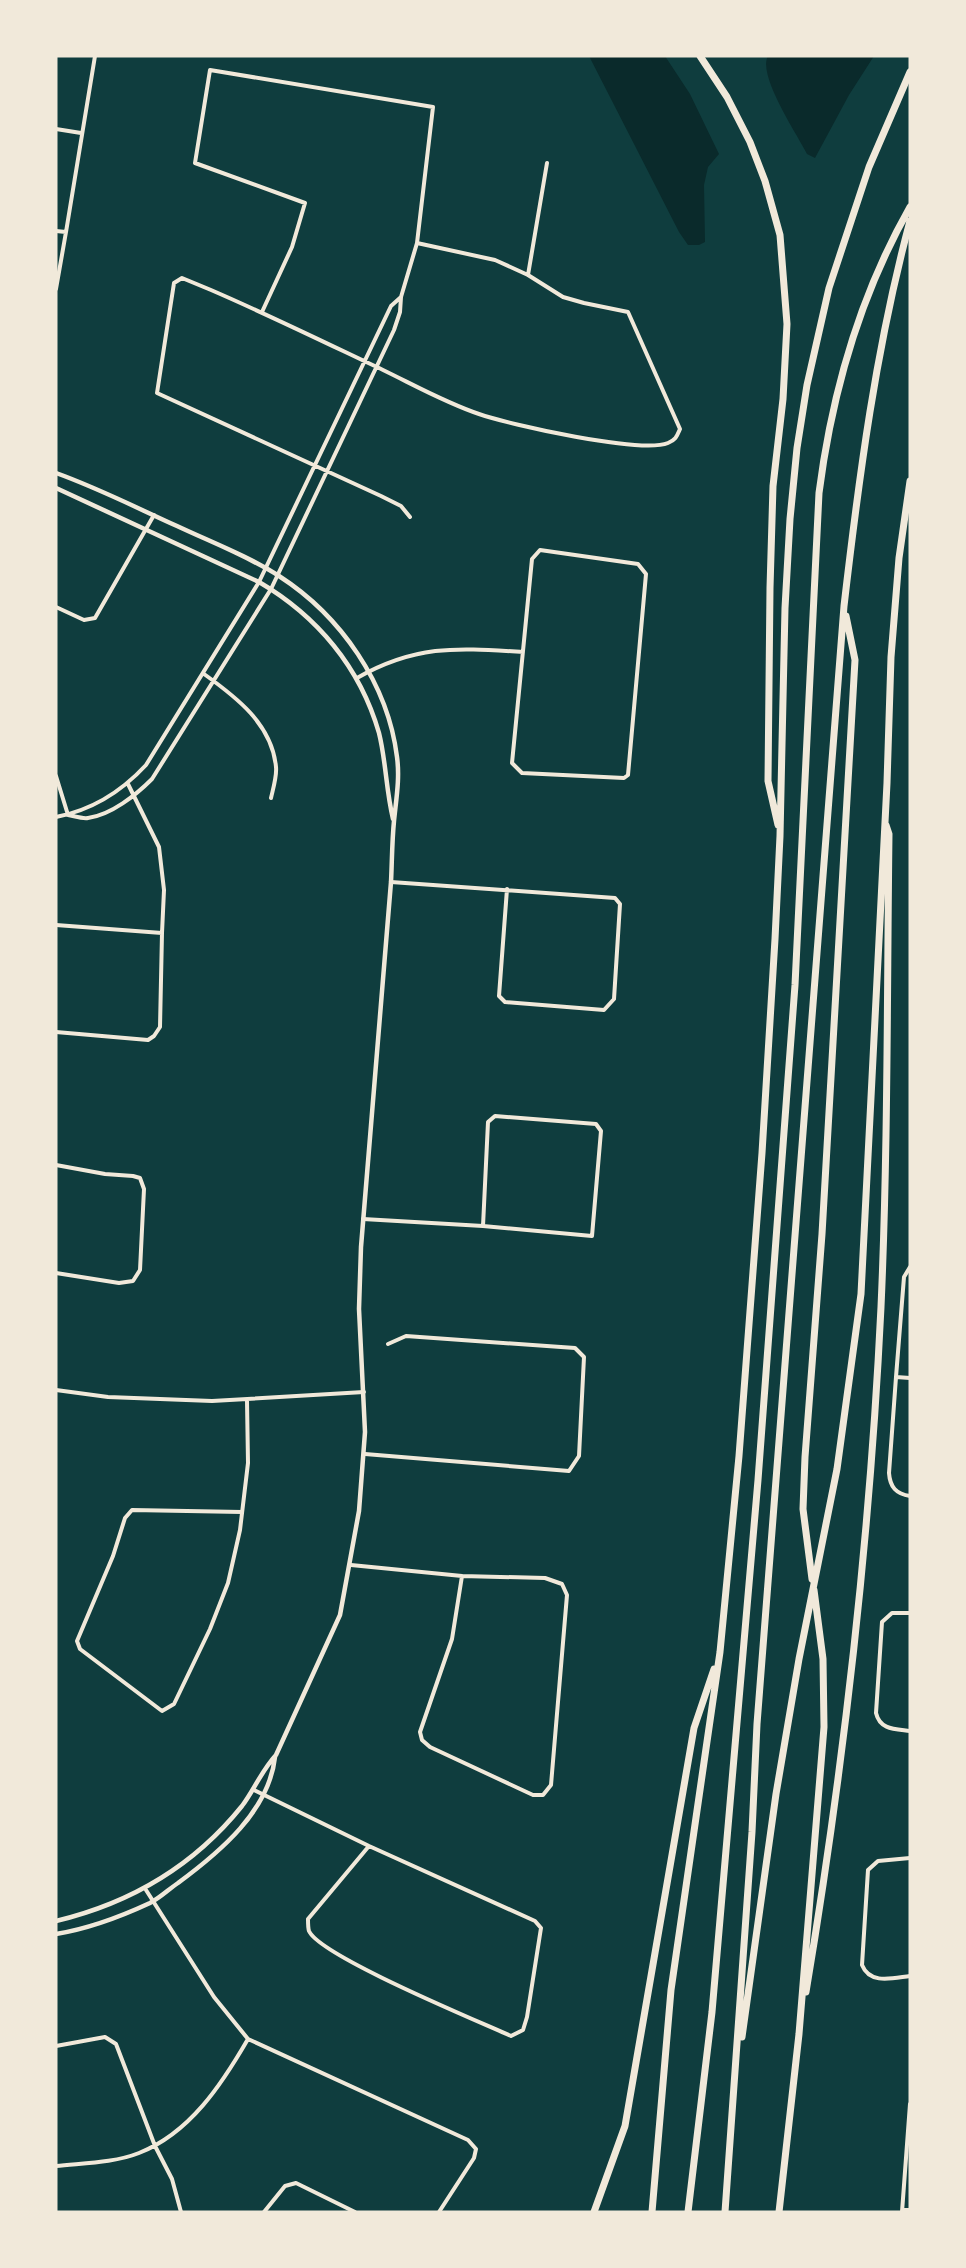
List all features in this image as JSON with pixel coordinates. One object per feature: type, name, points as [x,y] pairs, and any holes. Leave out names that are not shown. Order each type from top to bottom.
[{"type":"highway","points":[[700,56],[727,97],[750,142],[765,181],[780,235],[787,324],[784,399],[773,486],[768,781],[780,836]]},
{"type":"highway","points":[[652,2212],[671,1990],[720,1652],[739,1456],[762,1153],[780,836],[785,608],[790,520],[807,385],[829,288],[849,222],[869,167],[910,72]]},
{"type":"highway","points":[[688,2212],[716,1973],[758,1480],[796,975],[820,493],[825,447],[837,390],[856,325],[894,234],[910,207]]},
{"type":"highway","points":[[725,2212],[735,2087],[757,1724],[844,606],[859,481],[873,393],[910,221]]},
{"type":"highway","points":[[735,2087],[777,1785],[804,1634],[837,1468],[860,1303],[891,657],[899,558],[910,481]]},
{"type":"highway","points":[[799,2034],[824,1727],[825,1681],[820,1625],[803,1509],[805,1447],[823,1214],[855,660],[844,606]]},
{"type":"highway","points":[[778,2212],[799,2034],[844,1737],[855,1651],[871,1454],[881,1306],[889,834],[884,820]]},
{"type":"highway","points":[[594,2212],[625,2126],[694,1728],[720,1652]]},
{"type":"street","points":[[56,289],[95,56]]},
{"type":"street","points":[[68,815],[88,818],[134,797],[152,779],[271,589],[377,367],[400,312],[401,297],[417,243],[433,106],[210,70],[195,163],[305,203],[292,248],[262,312]]},
{"type":"street","points":[[56,129],[81,133]]},
{"type":"street","points":[[528,275],[547,163]]},
{"type":"street","points":[[56,231],[66,232]]},
{"type":"street","points":[[410,517],[401,506],[157,393],[174,283],[182,278],[262,312],[478,413],[515,424],[607,442],[666,444],[676,439],[680,429],[628,312],[584,304],[562,296],[528,275],[495,260],[417,243]]},
{"type":"street","points":[[56,817],[68,815],[106,799],[128,784],[146,765],[204,674],[259,582],[391,306],[401,297]]},
{"type":"street","points":[[56,473],[266,568],[314,602],[346,637],[369,671],[393,732],[397,759],[398,790],[363,1220],[359,1309],[364,1392],[365,1454],[359,1511],[340,1615],[320,1663],[276,1755],[267,1765],[254,1790],[208,1843],[146,1890],[56,1921]]},
{"type":"street","points":[[56,488],[259,582],[290,601],[319,627],[357,678],[378,732],[384,759],[387,793],[394,823]]},
{"type":"street","points":[[56,607],[84,620],[95,618],[154,516]]},
{"type":"street","points":[[540,550],[638,564],[646,574],[628,776],[624,778],[522,773],[512,764],[523,652],[532,559],[540,550]]},
{"type":"street","points":[[357,678],[369,671],[422,651],[454,648],[523,652]]},
{"type":"street","points":[[204,674],[252,712],[268,740],[276,768],[271,798]]},
{"type":"street","points":[[56,776],[68,815]]},
{"type":"street","points":[[56,1032],[148,1040],[154,1036],[160,1027],[164,890],[159,847],[128,784]]},
{"type":"street","points":[[391,882],[507,889],[615,898],[620,904],[614,999],[604,1010],[505,1002],[499,996],[507,889]]},
{"type":"street","points":[[56,926],[162,933]]},
{"type":"street","points":[[363,1220],[483,1226],[592,1236],[601,1131],[596,1124],[495,1116],[488,1122],[483,1226]]},
{"type":"street","points":[[56,1165],[105,1174],[133,1176],[140,1178],[144,1189],[140,1270],[133,1281],[119,1283],[56,1273]]},
{"type":"street","points":[[910,1267],[904,1277],[889,1480],[896,1491],[910,1496]]},
{"type":"street","points":[[365,1454],[569,1471],[579,1456],[584,1357],[575,1348],[406,1336],[388,1344]]},
{"type":"street","points":[[896,1376],[910,1378]]},
{"type":"street","points":[[56,1390],[108,1397],[247,1400],[364,1392]]},
{"type":"street","points":[[242,1512],[132,1510],[125,1518],[113,1556],[77,1641],[80,1649],[162,1711],[174,1704],[210,1629],[228,1582],[242,1512],[248,1463],[247,1400]]},
{"type":"street","points":[[350,1565],[462,1576],[554,1580],[562,1584],[567,1595],[551,1785],[543,1795],[533,1795],[430,1747],[422,1740],[420,1732],[452,1639],[462,1576]]},
{"type":"street","points":[[910,1613],[892,1613],[882,1622],[876,1713],[877,1719],[886,1727],[910,1731]]},
{"type":"street","points":[[56,1934],[107,1919],[152,1902],[196,1870],[232,1837],[252,1814],[274,1772],[276,1755]]},
{"type":"street","points":[[254,1790],[369,1846],[535,1922],[540,1928],[527,2017],[522,2030],[511,2036],[378,1976],[325,1947],[309,1931],[308,1920],[369,1846]]},
{"type":"street","points":[[910,1858],[878,1861],[868,1870],[862,1965],[866,1974],[874,1978],[910,1976]]},
{"type":"street","points":[[146,1890],[214,1997],[248,2039],[468,2140],[476,2148],[474,2158],[439,2212]]},
{"type":"street","points":[[56,2046],[105,2037],[116,2044],[155,2146],[172,2179],[182,2212]]},
{"type":"street","points":[[56,2166],[120,2158],[138,2154],[155,2146],[181,2128],[211,2097],[248,2039]]},
{"type":"street","points":[[910,2104],[902,2211],[910,2210]]},
{"type":"street","points":[[264,2212],[285,2186],[296,2184],[355,2212]]},
{"type":"water","points":[[589,56],[665,56],[690,94],[719,154],[708,167],[704,185],[705,242],[699,245],[688,245],[679,232]]},
{"type":"water","points":[[768,56],[874,56],[849,95],[815,158],[807,154],[773,90],[766,65]]}]
